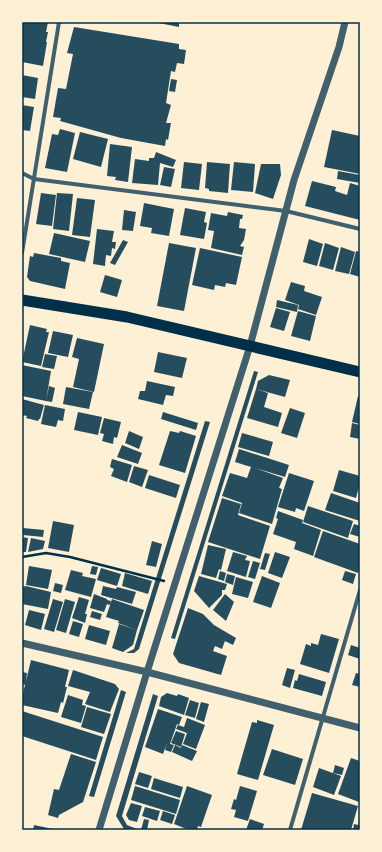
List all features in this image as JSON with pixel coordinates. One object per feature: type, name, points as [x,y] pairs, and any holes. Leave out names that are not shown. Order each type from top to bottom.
[{"type":"highway","points":[[22,300],[128,317],[360,372]]},
{"type":"street","points":[[22,253],[59,22]]},
{"type":"street","points":[[99,830],[147,672],[250,346],[294,180],[339,47],[345,22]]},
{"type":"street","points":[[22,173],[34,179],[286,211],[360,229]]},
{"type":"street","points":[[290,830],[360,590]]},
{"type":"street","points":[[22,643],[147,672],[360,728]]},
{"type":"path","points":[[22,556],[46,553],[70,557],[175,584]]},
{"type":"building","points":[[22,22],[48,22],[46,32],[48,32],[47,42],[43,66],[22,62]]},
{"type":"building","points":[[154,22],[179,22],[179,27]]},
{"type":"building","points":[[74,27],[179,44],[179,49],[186,50],[184,64],[177,63],[175,72],[171,71],[166,103],[171,105],[166,123],[171,123],[168,140],[166,139],[165,146],[121,138],[60,121],[61,118],[53,117],[58,88],[66,89],[73,54],[67,53]]},
{"type":"building","points":[[22,75],[38,78],[35,99],[22,97]]},
{"type":"building","points":[[171,79],[177,80],[175,92],[169,91]]},
{"type":"building","points":[[22,105],[34,107],[30,131],[22,130]]},
{"type":"building","points":[[60,129],[75,133],[67,172],[45,168],[52,134],[58,135]]},
{"type":"building","points":[[332,130],[360,136],[360,174],[324,167]]},
{"type":"building","points":[[80,132],[108,139],[101,167],[73,159]]},
{"type":"building","points":[[110,144],[132,147],[128,182],[115,180],[116,177],[107,176]]},
{"type":"building","points":[[156,152],[176,160],[173,167],[160,163],[158,185],[132,183],[135,159],[149,161],[149,158],[154,158]]},
{"type":"building","points":[[184,162],[202,164],[199,190],[181,188]]},
{"type":"building","points":[[207,162],[230,164],[228,193],[209,191],[209,189],[205,188]]},
{"type":"building","points":[[234,162],[255,164],[253,192],[231,190]]},
{"type":"building","points":[[261,164],[280,164],[281,175],[273,199],[255,193]]},
{"type":"building","points":[[164,167],[175,169],[171,187],[160,185]]},
{"type":"building","points":[[338,171],[360,175],[360,183],[337,179]]},
{"type":"building","points":[[312,181],[336,187],[335,191],[347,195],[350,183],[360,186],[360,220],[305,206]]},
{"type":"building","points":[[41,193],[56,195],[52,226],[36,224]]},
{"type":"building","points":[[57,193],[73,194],[69,231],[53,229]]},
{"type":"building","points":[[77,198],[95,200],[90,237],[72,235]]},
{"type":"building","points":[[144,203],[174,209],[169,236],[151,233],[152,228],[140,226]]},
{"type":"building","points":[[185,208],[206,212],[204,222],[207,223],[204,239],[180,235]]},
{"type":"building","points":[[124,210],[136,212],[133,231],[122,230]]},
{"type":"building","points":[[228,212],[243,215],[242,219],[240,219],[239,228],[246,229],[244,240],[240,246],[244,247],[242,255],[211,248],[214,231],[208,230],[211,213],[227,216]]},
{"type":"building","points":[[97,229],[114,231],[112,242],[116,242],[115,249],[112,248],[111,256],[106,255],[105,266],[93,264]]},
{"type":"building","points":[[54,233],[90,241],[85,262],[49,254]]},
{"type":"building","points":[[309,239],[323,244],[317,266],[303,262]]},
{"type":"building","points":[[123,240],[128,242],[115,265],[110,263]]},
{"type":"building","points":[[169,243],[196,248],[184,311],[157,306]]},
{"type":"building","points":[[325,243],[339,248],[333,270],[319,266]]},
{"type":"building","points":[[341,247],[355,252],[349,274],[335,271]]},
{"type":"building","points":[[200,248],[242,257],[236,285],[226,283],[225,287],[215,285],[214,290],[192,285]]},
{"type":"building","points":[[356,251],[360,252],[360,277],[350,274]]},
{"type":"building","points":[[34,253],[61,258],[61,261],[70,263],[65,289],[30,281],[27,277],[30,256],[33,257]]},
{"type":"building","points":[[105,275],[122,280],[117,297],[100,292]]},
{"type":"building","points":[[291,282],[305,286],[304,291],[322,297],[316,315],[298,309],[299,305],[285,300]]},
{"type":"building","points":[[277,300],[298,305],[297,312],[276,307]]},
{"type":"building","points":[[276,308],[290,312],[284,331],[270,327]]},
{"type":"building","points":[[298,311],[316,316],[310,341],[291,336]]},
{"type":"building","points":[[30,325],[47,329],[46,332],[49,332],[41,366],[22,362]]},
{"type":"building","points":[[53,331],[73,335],[68,357],[48,353]]},
{"type":"building","points":[[77,338],[104,344],[94,392],[73,387],[79,359],[72,357]]},
{"type":"building","points":[[158,352],[187,358],[182,378],[154,372]]},
{"type":"building","points":[[45,354],[57,356],[54,369],[42,367]]},
{"type":"building","points":[[22,365],[51,371],[46,401],[22,396]]},
{"type":"building","points":[[254,371],[258,372],[175,639],[171,638]]},
{"type":"building","points":[[269,375],[290,380],[285,397],[256,389],[258,381]]},
{"type":"building","points":[[147,381],[175,387],[173,396],[166,395],[163,405],[138,399],[140,391],[145,391]]},
{"type":"building","points":[[49,386],[55,388],[52,402],[46,401]]},
{"type":"building","points":[[66,387],[93,392],[89,409],[63,404]]},
{"type":"building","points":[[256,389],[268,393],[264,407],[282,413],[278,427],[247,418]]},
{"type":"building","points":[[358,396],[360,397],[360,424],[352,422]]},
{"type":"building","points":[[22,399],[44,405],[38,421],[26,418],[27,416],[22,415]]},
{"type":"building","points":[[45,405],[65,409],[63,421],[58,420],[56,427],[41,424]]},
{"type":"building","points":[[290,408],[305,413],[297,438],[281,433]]},
{"type":"building","points":[[78,412],[102,417],[98,435],[74,430]]},
{"type":"building","points":[[163,412],[198,423],[196,430],[161,419]]},
{"type":"building","points":[[104,418],[121,422],[117,438],[114,437],[113,444],[102,441],[104,434],[100,433]]},
{"type":"building","points":[[205,421],[210,422],[139,649],[134,653],[126,653],[134,649]]},
{"type":"building","points":[[352,423],[360,425],[360,439],[350,437]]},
{"type":"building","points":[[129,431],[143,437],[139,449],[125,443]]},
{"type":"building","points":[[170,431],[179,433],[180,431],[196,436],[185,473],[159,465]]},
{"type":"building","points":[[242,433],[273,442],[269,456],[238,447]]},
{"type":"building","points":[[122,445],[142,453],[138,464],[117,457]]},
{"type":"building","points":[[239,449],[289,465],[285,477],[255,468],[283,478],[279,488],[282,489],[272,524],[239,513],[242,503],[222,496],[230,473],[247,478],[251,467],[235,462]]},
{"type":"building","points":[[112,459],[132,465],[127,482],[111,476],[114,469],[110,467]]},
{"type":"building","points":[[134,466],[148,470],[142,487],[129,482]]},
{"type":"building","points":[[339,470],[360,476],[360,483],[356,498],[333,491]]},
{"type":"building","points":[[289,473],[314,481],[304,511],[296,508],[295,512],[278,507]]},
{"type":"building","points":[[149,475],[180,485],[176,498],[145,488]]},
{"type":"building","points":[[331,493],[360,503],[360,521],[325,510]]},
{"type":"building","points":[[222,498],[241,504],[238,515],[270,526],[260,559],[208,542]]},
{"type":"building","points":[[308,506],[353,521],[348,538],[303,522]]},
{"type":"building","points":[[278,511],[303,520],[302,523],[321,530],[313,556],[294,549],[296,542],[273,534],[278,519],[276,518]]},
{"type":"building","points":[[53,521],[74,525],[69,552],[48,548]]},
{"type":"building","points":[[354,524],[360,526],[360,537],[350,534]]},
{"type":"building","points":[[23,528],[44,530],[43,537],[23,535]]},
{"type":"building","points":[[323,531],[360,544],[360,566],[358,573],[314,557]]},
{"type":"building","points":[[22,537],[28,538],[26,552],[22,552]]},
{"type":"building","points":[[31,538],[45,541],[43,549],[28,552]]},
{"type":"building","points":[[152,541],[162,544],[156,567],[146,565]]},
{"type":"building","points":[[208,545],[226,549],[221,570],[219,569],[216,578],[201,574]]},
{"type":"building","points":[[233,552],[247,556],[245,560],[250,561],[246,577],[227,571]]},
{"type":"building","points":[[275,552],[290,557],[282,578],[268,573]]},
{"type":"building","points":[[265,553],[270,554],[265,570],[260,569]]},
{"type":"building","points":[[253,561],[260,563],[255,579],[248,577]]},
{"type":"building","points":[[29,566],[52,570],[48,589],[26,585]]},
{"type":"building","points":[[92,566],[98,567],[96,575],[90,574]]},
{"type":"building","points":[[101,568],[121,574],[117,586],[97,580]]},
{"type":"building","points":[[71,570],[83,573],[82,576],[96,579],[91,597],[65,590]]},
{"type":"building","points":[[220,571],[226,573],[224,581],[218,579]]},
{"type":"building","points":[[345,571],[356,574],[353,584],[342,580]]},
{"type":"building","points":[[125,573],[152,581],[148,594],[122,586]]},
{"type":"building","points":[[227,574],[235,576],[233,585],[225,582]]},
{"type":"building","points":[[199,576],[227,584],[225,590],[222,590],[222,595],[209,608],[194,591]]},
{"type":"building","points":[[262,576],[280,583],[271,608],[253,602]]},
{"type":"building","points":[[236,577],[253,582],[248,598],[232,594]]},
{"type":"building","points":[[55,583],[63,585],[61,593],[53,591]]},
{"type":"building","points":[[26,586],[51,592],[48,609],[22,604],[22,587]]},
{"type":"building","points":[[103,586],[116,589],[117,587],[136,592],[132,604],[101,595]]},
{"type":"building","points":[[94,594],[111,601],[110,605],[107,604],[104,612],[90,608]]},
{"type":"building","points":[[225,594],[234,602],[226,621],[213,610]]},
{"type":"building","points":[[79,597],[89,600],[85,614],[87,614],[85,623],[72,618]]},
{"type":"building","points":[[53,599],[63,602],[54,632],[44,629]]},
{"type":"building","points":[[65,599],[75,602],[66,633],[56,630]]},
{"type":"building","points":[[112,599],[144,610],[137,630],[118,623],[119,621],[106,617]]},
{"type":"building","points":[[188,608],[203,614],[214,625],[236,638],[233,645],[225,641],[222,649],[215,646],[213,651],[227,656],[221,675],[179,663],[173,654]]},
{"type":"building","points":[[29,610],[45,614],[41,630],[25,625]]},
{"type":"building","points":[[92,611],[102,614],[100,620],[90,617]]},
{"type":"building","points":[[73,621],[83,624],[79,637],[69,634]]},
{"type":"building","points":[[119,624],[137,630],[133,645],[123,652],[112,648]]},
{"type":"building","points":[[89,625],[110,631],[106,645],[85,639]]},
{"type":"building","points":[[321,634],[339,639],[329,673],[300,664],[306,644],[311,646],[311,643],[318,645]]},
{"type":"building","points":[[351,645],[360,648],[360,659],[348,655]]},
{"type":"building","points":[[31,660],[69,670],[63,703],[61,702],[58,713],[22,705],[25,685],[22,684],[22,672],[27,673],[26,681]]},
{"type":"building","points":[[287,668],[295,670],[290,688],[282,685]]},
{"type":"building","points":[[73,670],[115,684],[119,689],[110,712],[85,704],[90,692],[68,686]]},
{"type":"building","points":[[356,673],[360,674],[360,687],[352,685]]},
{"type":"building","points":[[299,674],[326,682],[322,696],[293,688],[295,680],[297,681]]},
{"type":"building","points":[[121,690],[126,692],[94,797],[89,796]]},
{"type":"building","points":[[167,693],[177,696],[178,694],[189,698],[184,715],[159,706],[161,697]]},
{"type":"building","points":[[153,694],[158,696],[122,816],[127,825],[137,830],[126,830],[116,816]]},
{"type":"building","points":[[68,695],[83,700],[82,705],[86,706],[81,723],[61,717]]},
{"type":"building","points":[[190,700],[199,703],[195,718],[185,715]]},
{"type":"building","points":[[201,702],[209,704],[204,722],[196,719]]},
{"type":"building","points":[[87,707],[111,714],[104,734],[81,727]]},
{"type":"building","points":[[158,709],[182,717],[179,725],[177,724],[170,744],[174,745],[171,752],[165,750],[167,743],[163,754],[145,747]]},
{"type":"building","points":[[22,711],[103,737],[96,760],[22,736]]},
{"type":"building","points":[[187,718],[205,725],[196,749],[183,744],[187,733],[176,729],[178,725],[184,727]]},
{"type":"building","points":[[257,720],[274,725],[258,780],[237,774],[252,722],[257,723]]},
{"type":"building","points":[[176,731],[185,734],[181,747],[171,743]]},
{"type":"building","points":[[175,745],[181,748],[182,745],[197,751],[192,761],[172,752]]},
{"type":"building","points":[[272,749],[303,759],[295,785],[263,775]]},
{"type":"building","points":[[71,754],[96,762],[83,802],[59,815],[58,818],[48,815],[54,789],[59,790]]},
{"type":"building","points":[[351,758],[360,761],[359,802],[338,794]]},
{"type":"building","points":[[335,765],[344,768],[342,775],[333,773]]},
{"type":"building","points":[[319,768],[341,776],[334,795],[313,787]]},
{"type":"building","points":[[139,772],[152,776],[148,788],[135,784]]},
{"type":"building","points":[[154,778],[183,787],[180,798],[151,789]]},
{"type":"building","points":[[135,786],[180,800],[176,814],[131,800]]},
{"type":"building","points":[[187,786],[212,795],[201,827],[198,826],[197,830],[189,830],[174,824]]},
{"type":"building","points":[[240,786],[257,791],[248,821],[234,817],[236,810],[231,809],[234,799],[236,800]]},
{"type":"building","points":[[312,793],[358,806],[351,830],[301,830]]},
{"type":"building","points":[[131,803],[142,806],[137,822],[129,820],[126,815]]},
{"type":"building","points":[[145,807],[160,811],[157,821],[142,816]]},
{"type":"building","points":[[163,811],[175,815],[172,824],[160,820]]},
{"type":"building","points":[[144,819],[149,820],[147,830],[141,830]]},
{"type":"building","points":[[250,819],[264,824],[262,830],[246,830]]},
{"type":"building","points":[[360,819],[360,830],[353,830],[354,824],[358,825]]},
{"type":"building","points":[[34,825],[53,829],[53,830],[33,830]]}]
